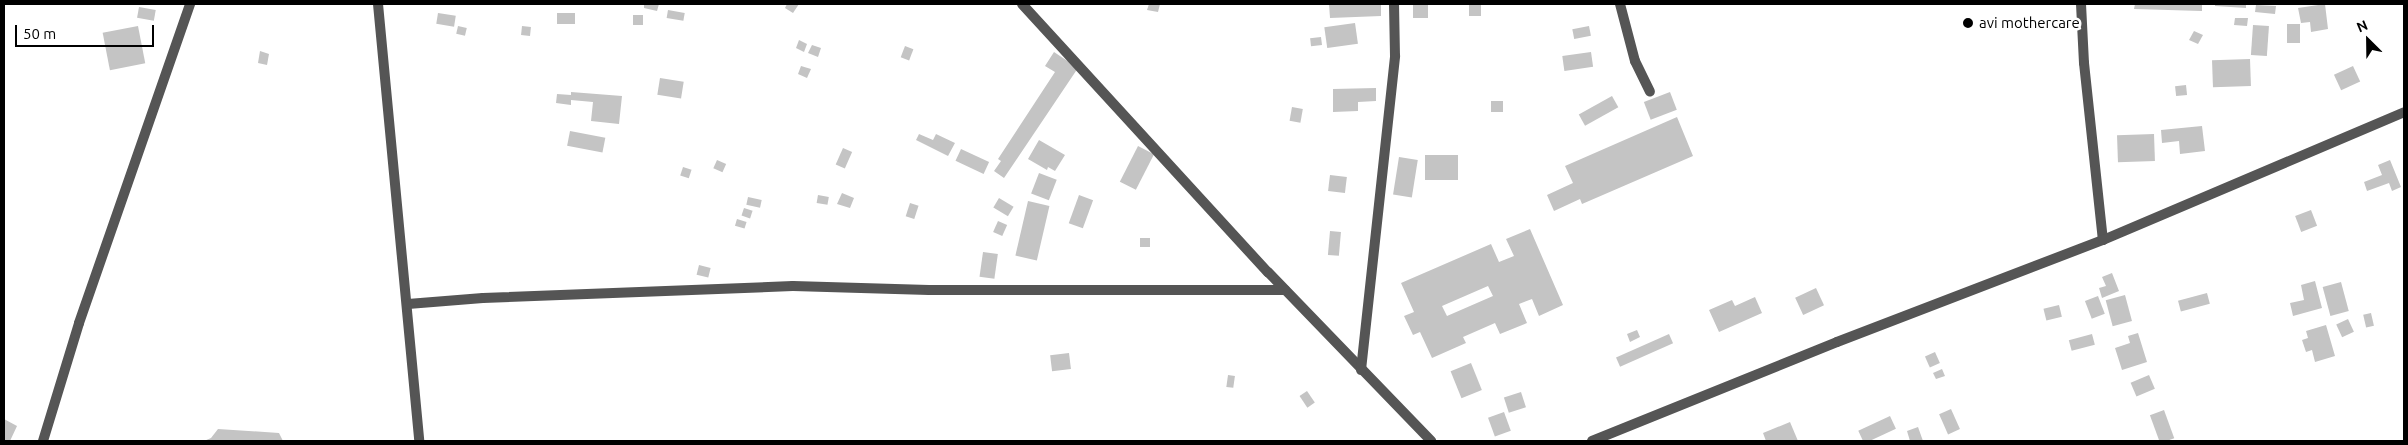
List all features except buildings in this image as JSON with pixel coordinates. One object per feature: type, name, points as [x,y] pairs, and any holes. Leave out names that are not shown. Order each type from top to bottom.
[{"type":"street","points":[[42,441],[79,323],[190,4]]},
{"type":"street","points":[[378,4],[408,304],[419,441]]},
{"type":"street","points":[[1022,4],[1154,151],[1430,441]]},
{"type":"street","points":[[1361,370],[1395,56],[1394,4]]},
{"type":"street","points":[[1620,4],[1635,60],[1650,92]]},
{"type":"street","points":[[2081,4],[2084,63],[2103,240]]},
{"type":"street","points":[[1592,441],[1837,342],[2103,240],[2404,112]]},
{"type":"street","points":[[408,304],[483,298],[793,286],[929,290],[1285,290]]},
{"type":"place","name":"avi mothercare","points":[[1968,23]]}]
